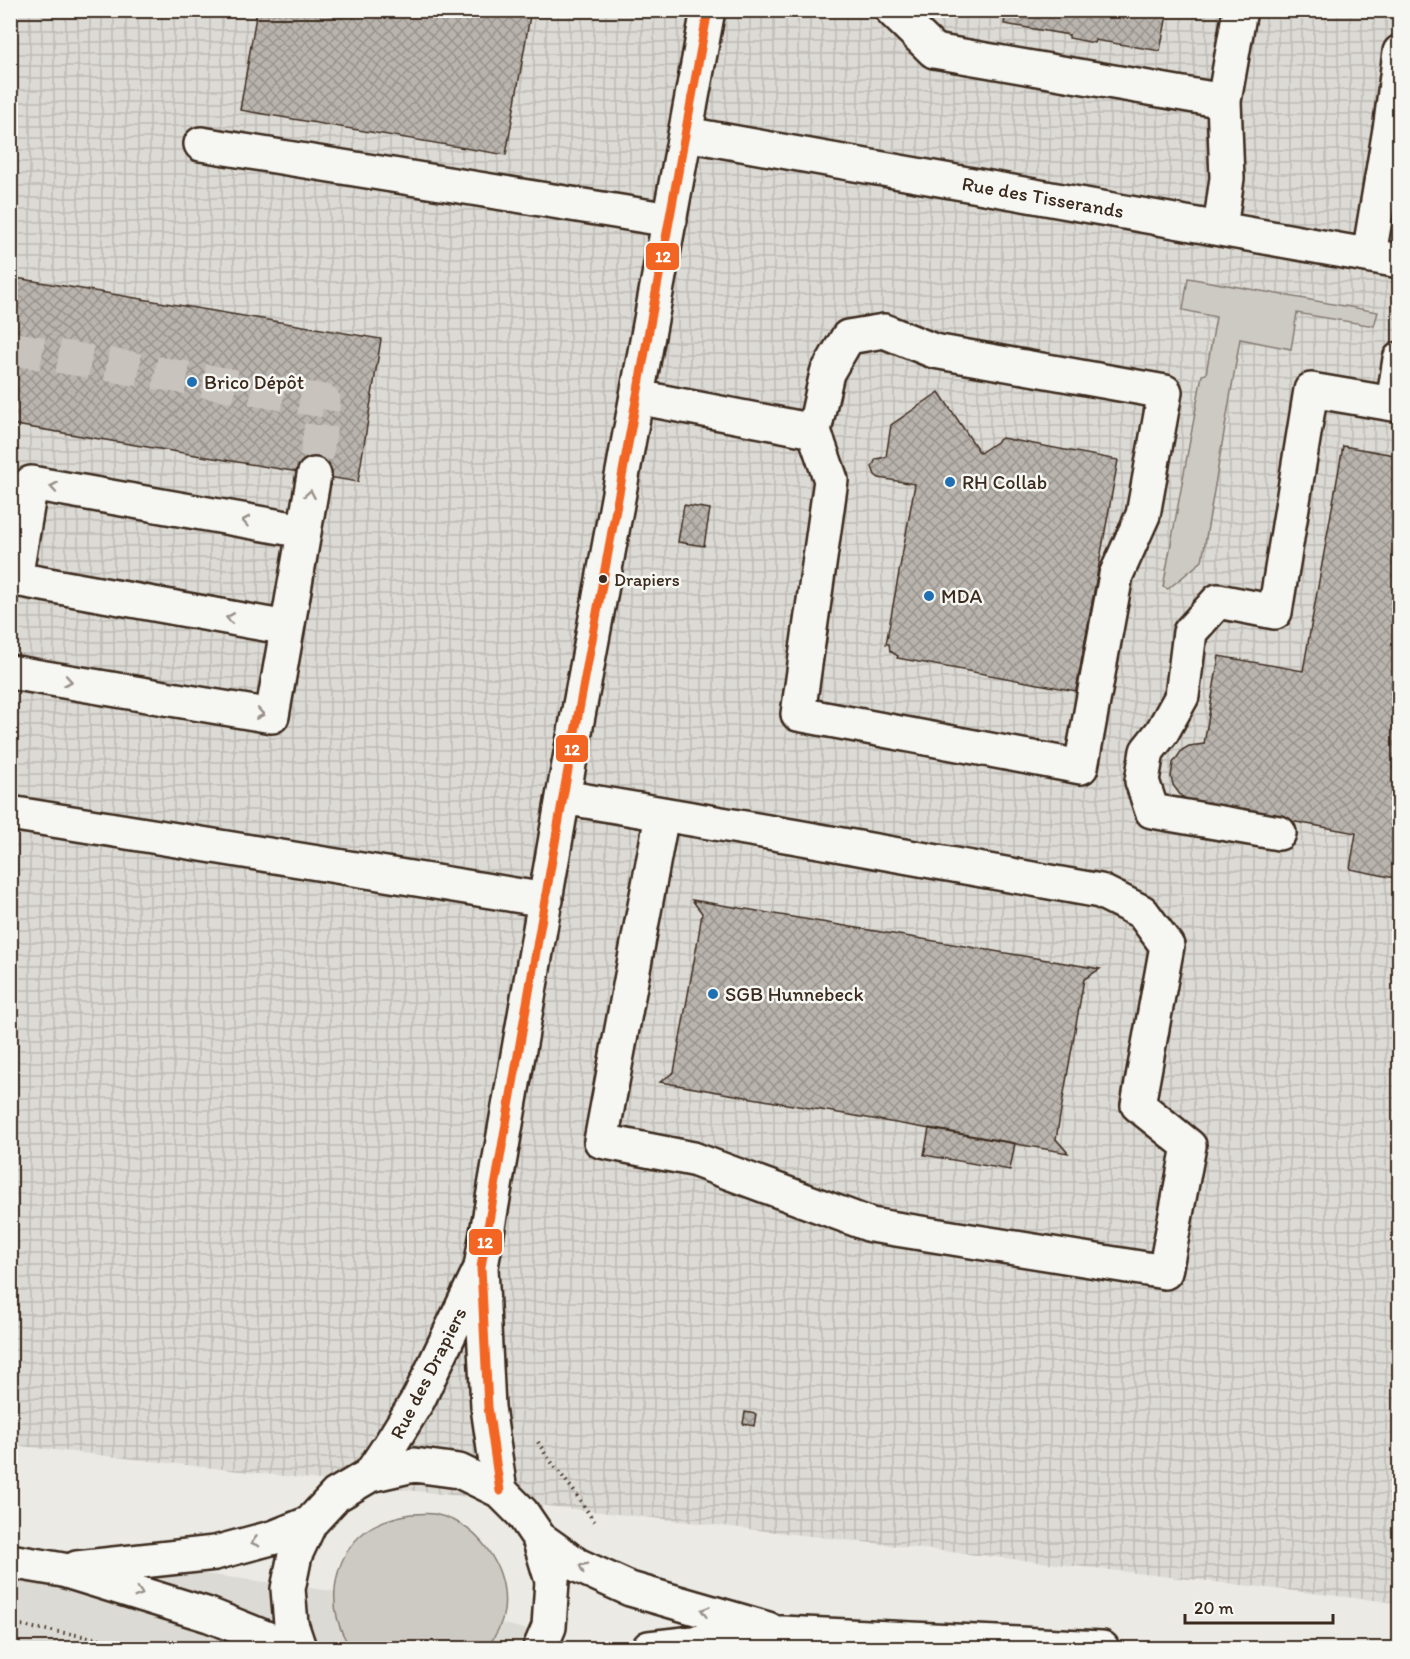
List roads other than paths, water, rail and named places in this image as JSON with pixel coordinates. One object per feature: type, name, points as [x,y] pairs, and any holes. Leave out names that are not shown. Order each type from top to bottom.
[{"type":"street","name":"Rue des Drapiers","points":[[500,1491],[488,1407],[481,1267],[564,797],[708,10]]},
{"type":"street","points":[[892,10],[934,51],[1224,101]]},
{"type":"street","points":[[1220,229],[1227,178],[1224,101],[1240,10]]},
{"type":"street","points":[[1384,258],[1400,52]]},
{"type":"street","name":"Rue des Tisserands","points":[[686,134],[1384,258]]},
{"type":"street","points":[[201,144],[670,220]]},
{"type":"street","points":[[884,331],[934,351],[1165,392],[1143,515],[1116,574],[1081,767],[798,714],[831,480],[814,430],[827,373],[848,338],[884,331]]},
{"type":"street","points":[[1279,833],[1152,811],[1142,781],[1147,751],[1162,732],[1182,696],[1190,632],[1218,601],[1275,612],[1311,390],[1393,404],[1400,359]]},
{"type":"street","points":[[637,397],[814,430]]},
{"type":"street","points":[[10,672],[272,716],[314,475]]},
{"type":"street","points":[[287,628],[13,578],[31,483],[304,531]]},
{"type":"street","points":[[564,797],[1100,891],[1142,912],[1167,946],[1138,1106],[1189,1146],[1165,1272],[871,1225],[693,1159],[602,1141],[662,815]]},
{"type":"street","points":[[10,813],[546,900]]},
{"type":"street","name":"Rue des Drapiers","points":[[370,1475],[419,1398],[481,1267]]},
{"type":"street","points":[[299,1648],[291,1624],[288,1589],[295,1555],[310,1523],[336,1495],[370,1475],[414,1465],[459,1471],[500,1491],[522,1513],[539,1538],[552,1581],[549,1627],[540,1648]]},
{"type":"street","points":[[63,1570],[215,1553],[275,1537],[310,1523]]},
{"type":"street","points":[[539,1538],[577,1565],[630,1589],[782,1633]]},
{"type":"street","points":[[10,1561],[63,1570],[209,1614],[285,1648]]},
{"type":"street","points":[[649,1648],[782,1633],[1102,1648]]},
{"type":"tunnel","points":[[10,348],[324,401],[314,475]]},
{"type":"place","name":"Brico Dépôt","points":[[192,382]]},
{"type":"place","name":"RH Collab","points":[[950,482]]},
{"type":"place","name":"Drapiers","points":[[603,579]]},
{"type":"place","name":"MDA","points":[[929,596]]},
{"type":"place","name":"SGB Hunnebeck","points":[[713,994]]}]
